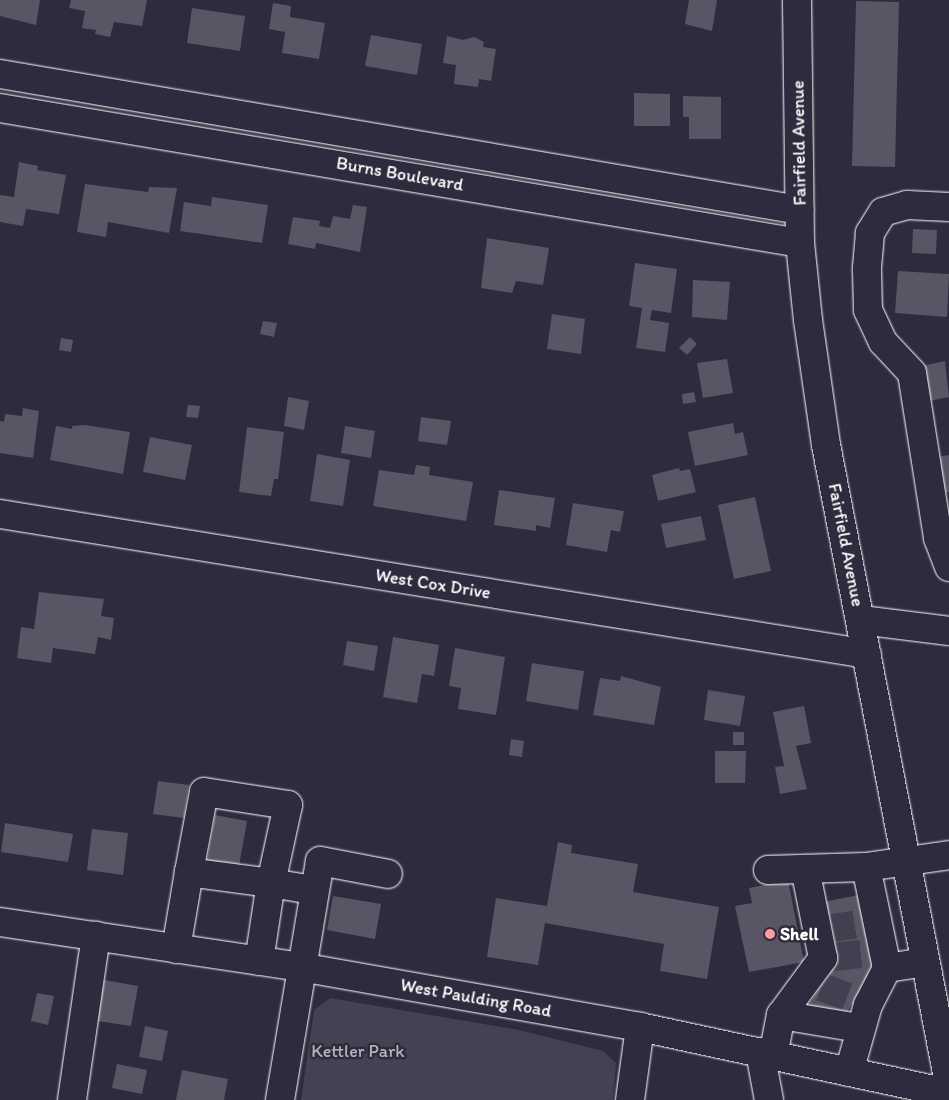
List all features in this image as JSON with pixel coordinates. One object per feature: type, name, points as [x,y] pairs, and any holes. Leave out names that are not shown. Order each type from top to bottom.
[{"type":"street","name":"Fairfield Avenue","points":[[797,0],[800,243],[826,445],[949,1084]]},
{"type":"street","name":"Burns Boulevard","points":[[0,74],[800,210]]},
{"type":"street","name":"Burns Boulevard","points":[[0,108],[800,243]]},
{"type":"street","points":[[949,207],[907,205],[883,212],[870,233],[867,270],[868,310],[883,342],[912,373],[938,538],[949,567]]},
{"type":"street","name":"West Cox Drive","points":[[0,514],[867,654]]},
{"type":"street","points":[[861,620],[949,631]]},
{"type":"street","points":[[176,949],[204,792],[288,805],[271,884],[259,962]]},
{"type":"street","points":[[768,870],[866,867],[949,855]]},
{"type":"street","points":[[280,1100],[313,890],[320,862],[388,874]]},
{"type":"street","points":[[849,1072],[861,1011],[880,958],[870,923],[866,867]]},
{"type":"street","points":[[769,1100],[766,1054],[782,1015],[814,984],[828,957],[805,869]]},
{"type":"street","points":[[189,872],[313,890]]},
{"type":"street","name":"West Paulding Road","points":[[0,922],[300,968],[640,1027],[949,1093]]},
{"type":"street","points":[[72,1100],[96,936]]},
{"type":"street","points":[[880,958],[926,962]]},
{"type":"street","points":[[782,1015],[861,1011]]},
{"type":"street","points":[[630,1100],[640,1027]]},
{"type":"green space","name":"Kettler Park","points":[[330,998],[519,1030],[603,1051],[616,1063],[613,1100],[301,1100],[314,1010]]},
{"type":"building","points":[[0,0],[40,0],[36,25],[0,16]]},
{"type":"building","points":[[71,0],[147,0],[142,26],[114,22],[110,37],[95,34],[96,30],[82,28],[85,11],[69,8]]},
{"type":"building","points":[[689,0],[717,0],[712,31],[685,24]]},
{"type":"building","points":[[856,1],[899,2],[895,167],[852,166]]},
{"type":"building","points":[[273,3],[291,6],[290,17],[325,23],[319,59],[282,53],[285,32],[269,29]]},
{"type":"building","points":[[192,8],[245,16],[240,51],[187,43]]},
{"type":"building","points":[[371,35],[422,44],[417,75],[365,66]]},
{"type":"building","points":[[447,36],[463,40],[474,37],[484,42],[483,47],[496,49],[491,81],[479,79],[478,87],[454,84],[456,65],[443,63]]},
{"type":"building","points":[[634,93],[670,94],[670,126],[634,126]]},
{"type":"building","points":[[683,96],[721,97],[721,139],[689,139],[689,117],[683,117]]},
{"type":"building","points":[[19,162],[38,166],[37,170],[66,175],[59,214],[26,209],[23,226],[0,222],[0,195],[14,197]]},
{"type":"building","points":[[85,184],[148,192],[149,187],[177,188],[169,233],[108,222],[106,237],[77,232]]},
{"type":"building","points":[[212,197],[268,205],[262,243],[180,231],[184,202],[211,206]]},
{"type":"building","points":[[353,205],[367,207],[360,252],[316,243],[315,249],[288,244],[293,217],[320,221],[319,226],[330,228],[333,216],[350,219]]},
{"type":"building","points":[[913,229],[937,230],[936,254],[912,253]]},
{"type":"building","points":[[487,238],[549,248],[543,285],[516,281],[512,293],[481,288]]},
{"type":"building","points":[[635,263],[677,269],[671,313],[652,310],[650,320],[669,323],[665,352],[636,348],[642,308],[629,306]]},
{"type":"building","points":[[898,271],[949,274],[947,317],[895,313]]},
{"type":"building","points":[[693,280],[730,282],[727,320],[692,317]]},
{"type":"building","points":[[552,314],[585,319],[581,354],[547,349]]},
{"type":"building","points":[[263,321],[277,323],[274,337],[260,334]]},
{"type":"building","points":[[690,337],[697,344],[687,355],[679,348]]},
{"type":"building","points":[[61,338],[73,340],[71,352],[59,350]]},
{"type":"building","points":[[727,359],[733,393],[703,398],[697,363]]},
{"type":"building","points":[[945,361],[949,397],[929,401],[922,366]]},
{"type":"building","points":[[694,392],[696,402],[683,404],[682,394]]},
{"type":"building","points":[[288,397],[309,401],[304,430],[284,426]]},
{"type":"building","points":[[188,405],[200,406],[198,418],[186,417]]},
{"type":"building","points":[[23,408],[39,411],[33,458],[0,453],[0,421],[4,422],[5,414],[22,416]]},
{"type":"building","points":[[421,417],[451,421],[447,445],[418,441]]},
{"type":"building","points":[[733,423],[735,434],[743,432],[748,455],[695,466],[688,432]]},
{"type":"building","points":[[85,425],[130,432],[123,474],[50,460],[56,426],[72,429],[72,426]]},
{"type":"building","points":[[345,426],[375,431],[371,458],[341,453]]},
{"type":"building","points":[[247,427],[284,432],[278,479],[274,479],[271,496],[239,492]]},
{"type":"building","points":[[150,437],[192,445],[185,480],[143,472]]},
{"type":"building","points":[[317,454],[350,460],[343,506],[310,501]]},
{"type":"building","points":[[949,455],[949,492],[944,493],[938,457]]},
{"type":"building","points":[[416,465],[430,467],[429,475],[473,482],[466,521],[373,506],[379,470],[414,475]]},
{"type":"building","points":[[679,468],[680,471],[690,469],[696,492],[658,501],[652,475]]},
{"type":"building","points":[[499,490],[555,498],[550,528],[536,525],[536,531],[494,525]]},
{"type":"building","points":[[755,497],[771,571],[734,579],[718,505]]},
{"type":"building","points":[[573,503],[624,511],[620,532],[611,530],[607,552],[566,545]]},
{"type":"building","points":[[701,516],[706,540],[666,548],[661,524]]},
{"type":"building","points":[[39,592],[104,599],[101,616],[114,618],[111,640],[98,637],[95,654],[53,648],[51,663],[17,658],[21,627],[34,629]]},
{"type":"building","points":[[393,637],[439,645],[434,676],[422,674],[417,703],[383,697]]},
{"type":"building","points":[[347,641],[378,646],[374,671],[343,665]]},
{"type":"building","points":[[455,648],[505,657],[496,715],[458,709],[461,688],[449,686]]},
{"type":"building","points":[[532,663],[584,671],[578,710],[526,701]]},
{"type":"building","points":[[621,676],[661,687],[654,725],[593,715],[600,678],[620,681]]},
{"type":"building","points":[[708,690],[745,696],[740,726],[704,720]]},
{"type":"building","points":[[804,706],[811,743],[796,746],[807,789],[780,794],[775,767],[784,766],[773,712]]},
{"type":"building","points":[[733,732],[744,732],[744,745],[733,745]]},
{"type":"building","points":[[511,739],[524,741],[522,757],[509,755]]},
{"type":"building","points":[[715,751],[746,751],[745,783],[715,783]]},
{"type":"building","points":[[158,781],[189,785],[184,818],[153,814]]},
{"type":"building","points":[[215,815],[247,821],[239,866],[207,861]]},
{"type":"building","points":[[5,823],[73,834],[68,862],[1,852]]},
{"type":"building","points":[[92,829],[128,833],[123,875],[87,870]]},
{"type":"building","points":[[558,842],[572,845],[571,853],[638,864],[633,892],[719,907],[707,979],[660,971],[664,944],[545,923],[538,965],[487,957],[496,898],[547,906]]},
{"type":"building","name":"Shell","points":[[788,880],[804,962],[749,972],[735,906],[752,903],[749,888]]},
{"type":"building","name":"Shell","points":[[859,895],[874,972],[841,1021],[802,1015],[834,965],[823,902]]},
{"type":"building","points":[[333,896],[381,904],[375,939],[327,930]]},
{"type":"building","points":[[104,980],[138,986],[131,1026],[97,1021]]},
{"type":"building","points":[[37,993],[54,996],[48,1025],[31,1021]]},
{"type":"building","points":[[145,1026],[168,1031],[162,1061],[139,1057]]},
{"type":"building","points":[[117,1064],[147,1070],[142,1094],[112,1088]]},
{"type":"building","points":[[182,1070],[228,1079],[224,1100],[176,1100]]},
{"type":"tunnel","points":[[827,929],[865,923]]},
{"type":"tunnel","points":[[833,957],[870,953]]},
{"type":"tunnel","points":[[821,987],[856,1000]]},
{"type":"place","name":"Shell","points":[[770,934]]}]
